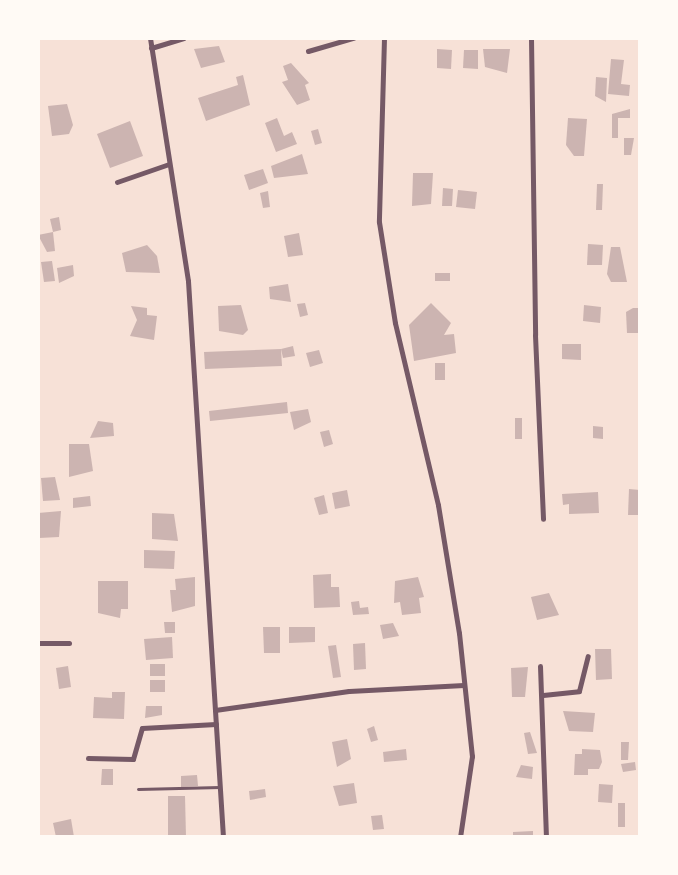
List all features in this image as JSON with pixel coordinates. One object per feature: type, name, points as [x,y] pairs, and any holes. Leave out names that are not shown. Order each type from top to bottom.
[{"type":"street","points":[[150,38],[188,281],[223,837]]},
{"type":"street","points":[[151,48],[183,38]]},
{"type":"street","points":[[308,51],[353,38]]},
{"type":"street","points":[[384,38],[379,222],[383,263],[438,505],[464,685],[472,756],[460,837]]},
{"type":"street","points":[[531,38],[535,335],[543,519]]},
{"type":"street","points":[[117,182],[169,164]]},
{"type":"street","points":[[38,643],[69,643]]},
{"type":"street","points":[[543,695],[579,691],[588,656]]},
{"type":"street","points":[[540,666],[546,837]]},
{"type":"street","points":[[215,710],[349,691],[464,685]]},
{"type":"street","points":[[88,758],[133,759],[142,728],[216,724]]},
{"type":"lane","points":[[138,789],[220,787]]},
{"type":"building","points":[[219,46],[225,62],[201,68],[194,49]]},
{"type":"building","points":[[437,49],[452,50],[451,69],[437,68]]},
{"type":"building","points":[[483,49],[510,49],[507,73],[485,67]]},
{"type":"building","points":[[464,50],[478,50],[478,69],[463,68]]},
{"type":"building","points":[[611,59],[624,60],[621,84],[630,85],[629,96],[608,94]]},
{"type":"building","points":[[291,63],[309,83],[305,85],[310,100],[297,105],[282,82],[288,80],[283,66]]},
{"type":"building","points":[[243,75],[250,105],[206,121],[198,98],[238,85],[236,77]]},
{"type":"building","points":[[596,77],[607,78],[606,102],[595,96]]},
{"type":"building","points":[[67,104],[73,125],[69,134],[52,136],[48,106]]},
{"type":"building","points":[[630,109],[630,118],[618,118],[618,138],[612,138],[612,114]]},
{"type":"building","points":[[277,118],[284,136],[292,132],[297,144],[276,152],[265,123]]},
{"type":"building","points":[[568,118],[587,119],[584,156],[574,156],[566,145]]},
{"type":"building","points":[[130,121],[143,156],[110,168],[97,134]]},
{"type":"building","points":[[318,129],[322,143],[315,145],[311,131]]},
{"type":"building","points":[[624,138],[634,138],[631,155],[624,155]]},
{"type":"building","points":[[302,154],[308,174],[274,178],[271,166]]},
{"type":"building","points":[[263,169],[268,183],[249,190],[244,175]]},
{"type":"building","points":[[413,173],[433,173],[431,204],[412,206]]},
{"type":"building","points":[[597,184],[603,184],[602,210],[596,210]]},
{"type":"building","points":[[443,188],[453,189],[452,206],[442,206]]},
{"type":"building","points":[[458,190],[477,192],[475,209],[456,207]]},
{"type":"building","points":[[268,191],[270,207],[263,208],[260,193]]},
{"type":"building","points":[[59,217],[61,230],[53,232],[50,219]]},
{"type":"building","points":[[53,232],[55,251],[47,252],[38,235]]},
{"type":"building","points":[[299,233],[303,255],[288,257],[284,236]]},
{"type":"building","points":[[588,244],[603,245],[602,265],[587,265]]},
{"type":"building","points":[[147,245],[157,256],[160,273],[126,272],[122,253]]},
{"type":"building","points":[[611,247],[620,247],[627,282],[611,282],[607,274]]},
{"type":"building","points":[[52,261],[55,281],[44,282],[41,262]]},
{"type":"building","points":[[73,265],[74,276],[59,283],[57,268]]},
{"type":"building","points":[[435,273],[450,273],[450,281],[435,281]]},
{"type":"building","points":[[288,284],[291,302],[270,299],[269,287]]},
{"type":"building","points":[[305,303],[308,315],[300,317],[297,304]]},
{"type":"building","points":[[431,303],[451,323],[444,335],[454,334],[456,353],[414,361],[409,325]]},
{"type":"building","points":[[241,305],[248,330],[243,335],[219,331],[218,306]]},
{"type":"building","points":[[584,305],[601,307],[600,323],[583,321]]},
{"type":"building","points":[[131,306],[147,308],[147,315],[157,316],[154,340],[130,336],[137,320]]},
{"type":"building","points":[[640,308],[640,333],[627,333],[626,312]]},
{"type":"building","points":[[562,344],[581,344],[581,360],[562,359]]},
{"type":"building","points":[[293,346],[295,356],[283,358],[281,349]]},
{"type":"building","points":[[281,349],[282,366],[205,369],[204,352]]},
{"type":"building","points":[[319,350],[323,363],[310,367],[306,353]]},
{"type":"building","points":[[435,363],[445,363],[445,380],[435,380]]},
{"type":"building","points":[[287,402],[288,413],[210,421],[209,411]]},
{"type":"building","points":[[308,409],[311,422],[294,430],[290,412]]},
{"type":"building","points":[[515,418],[522,418],[522,439],[515,439]]},
{"type":"building","points":[[98,421],[113,423],[114,436],[90,438]]},
{"type":"building","points":[[593,426],[603,427],[603,439],[593,438]]},
{"type":"building","points":[[329,430],[333,444],[324,447],[320,432]]},
{"type":"building","points":[[69,444],[89,444],[93,471],[69,477]]},
{"type":"building","points":[[55,477],[60,500],[43,501],[41,478]]},
{"type":"building","points":[[629,489],[640,490],[640,515],[628,515]]},
{"type":"building","points":[[347,490],[350,506],[335,509],[332,493]]},
{"type":"building","points":[[598,492],[599,513],[569,514],[569,504],[563,505],[562,494]]},
{"type":"building","points":[[324,495],[328,513],[319,515],[314,498]]},
{"type":"building","points":[[90,496],[91,506],[73,508],[73,498]]},
{"type":"building","points":[[61,511],[59,537],[39,538],[38,513]]},
{"type":"building","points":[[152,513],[174,514],[178,541],[152,539]]},
{"type":"building","points":[[144,550],[175,551],[174,569],[144,568]]},
{"type":"building","points":[[331,574],[331,587],[339,587],[340,607],[314,608],[313,575]]},
{"type":"building","points":[[195,577],[195,606],[172,612],[170,590],[176,590],[175,579]]},
{"type":"building","points":[[418,577],[424,597],[419,598],[421,613],[402,615],[400,602],[394,603],[395,581]]},
{"type":"building","points":[[98,581],[128,581],[128,609],[121,609],[120,618],[98,613]]},
{"type":"building","points":[[549,593],[559,615],[537,620],[531,597]]},
{"type":"building","points":[[359,601],[360,608],[368,607],[369,614],[353,615],[351,602]]},
{"type":"building","points":[[164,622],[175,622],[175,633],[165,633]]},
{"type":"building","points":[[393,623],[399,636],[383,639],[380,625]]},
{"type":"building","points":[[263,627],[280,627],[280,653],[264,653]]},
{"type":"building","points":[[289,627],[315,627],[315,642],[289,643]]},
{"type":"building","points":[[172,637],[173,658],[146,660],[144,639]]},
{"type":"building","points":[[365,643],[366,669],[354,670],[353,644]]},
{"type":"building","points":[[336,645],[341,677],[333,678],[328,646]]},
{"type":"building","points":[[595,649],[611,649],[612,679],[596,680]]},
{"type":"building","points":[[150,664],[165,664],[165,676],[150,676]]},
{"type":"building","points":[[68,666],[71,687],[59,689],[56,668]]},
{"type":"building","points":[[528,667],[525,697],[512,697],[511,668]]},
{"type":"building","points":[[150,680],[165,680],[165,692],[150,692]]},
{"type":"building","points":[[112,692],[125,692],[124,719],[93,718],[94,697],[112,698]]},
{"type":"building","points":[[146,706],[162,706],[162,715],[145,718]]},
{"type":"building","points":[[563,711],[595,713],[593,732],[569,731]]},
{"type":"building","points":[[374,726],[378,740],[371,742],[367,729]]},
{"type":"building","points":[[530,732],[537,753],[528,754],[524,733]]},
{"type":"building","points":[[347,739],[351,759],[337,767],[332,742]]},
{"type":"building","points":[[621,742],[629,742],[628,760],[621,760]]},
{"type":"building","points":[[406,749],[407,760],[384,762],[383,752]]},
{"type":"building","points":[[582,749],[600,750],[602,762],[599,769],[588,769],[588,775],[574,775],[575,754],[582,754]]},
{"type":"building","points":[[635,762],[636,770],[623,772],[621,764]]},
{"type":"building","points":[[521,765],[533,767],[532,779],[516,777]]},
{"type":"building","points":[[102,769],[113,769],[113,785],[101,785]]},
{"type":"building","points":[[197,775],[198,786],[181,787],[181,776]]},
{"type":"building","points":[[354,783],[357,803],[339,806],[333,786]]},
{"type":"building","points":[[599,784],[613,785],[612,803],[598,802]]},
{"type":"building","points":[[265,789],[266,797],[250,800],[249,791]]},
{"type":"building","points":[[168,796],[185,796],[186,837],[168,837]]},
{"type":"building","points":[[618,803],[625,803],[625,827],[618,827]]},
{"type":"building","points":[[382,815],[384,829],[373,830],[371,816]]},
{"type":"building","points":[[71,819],[74,837],[56,837],[53,823]]},
{"type":"building","points":[[533,831],[533,837],[513,837],[513,832]]}]
